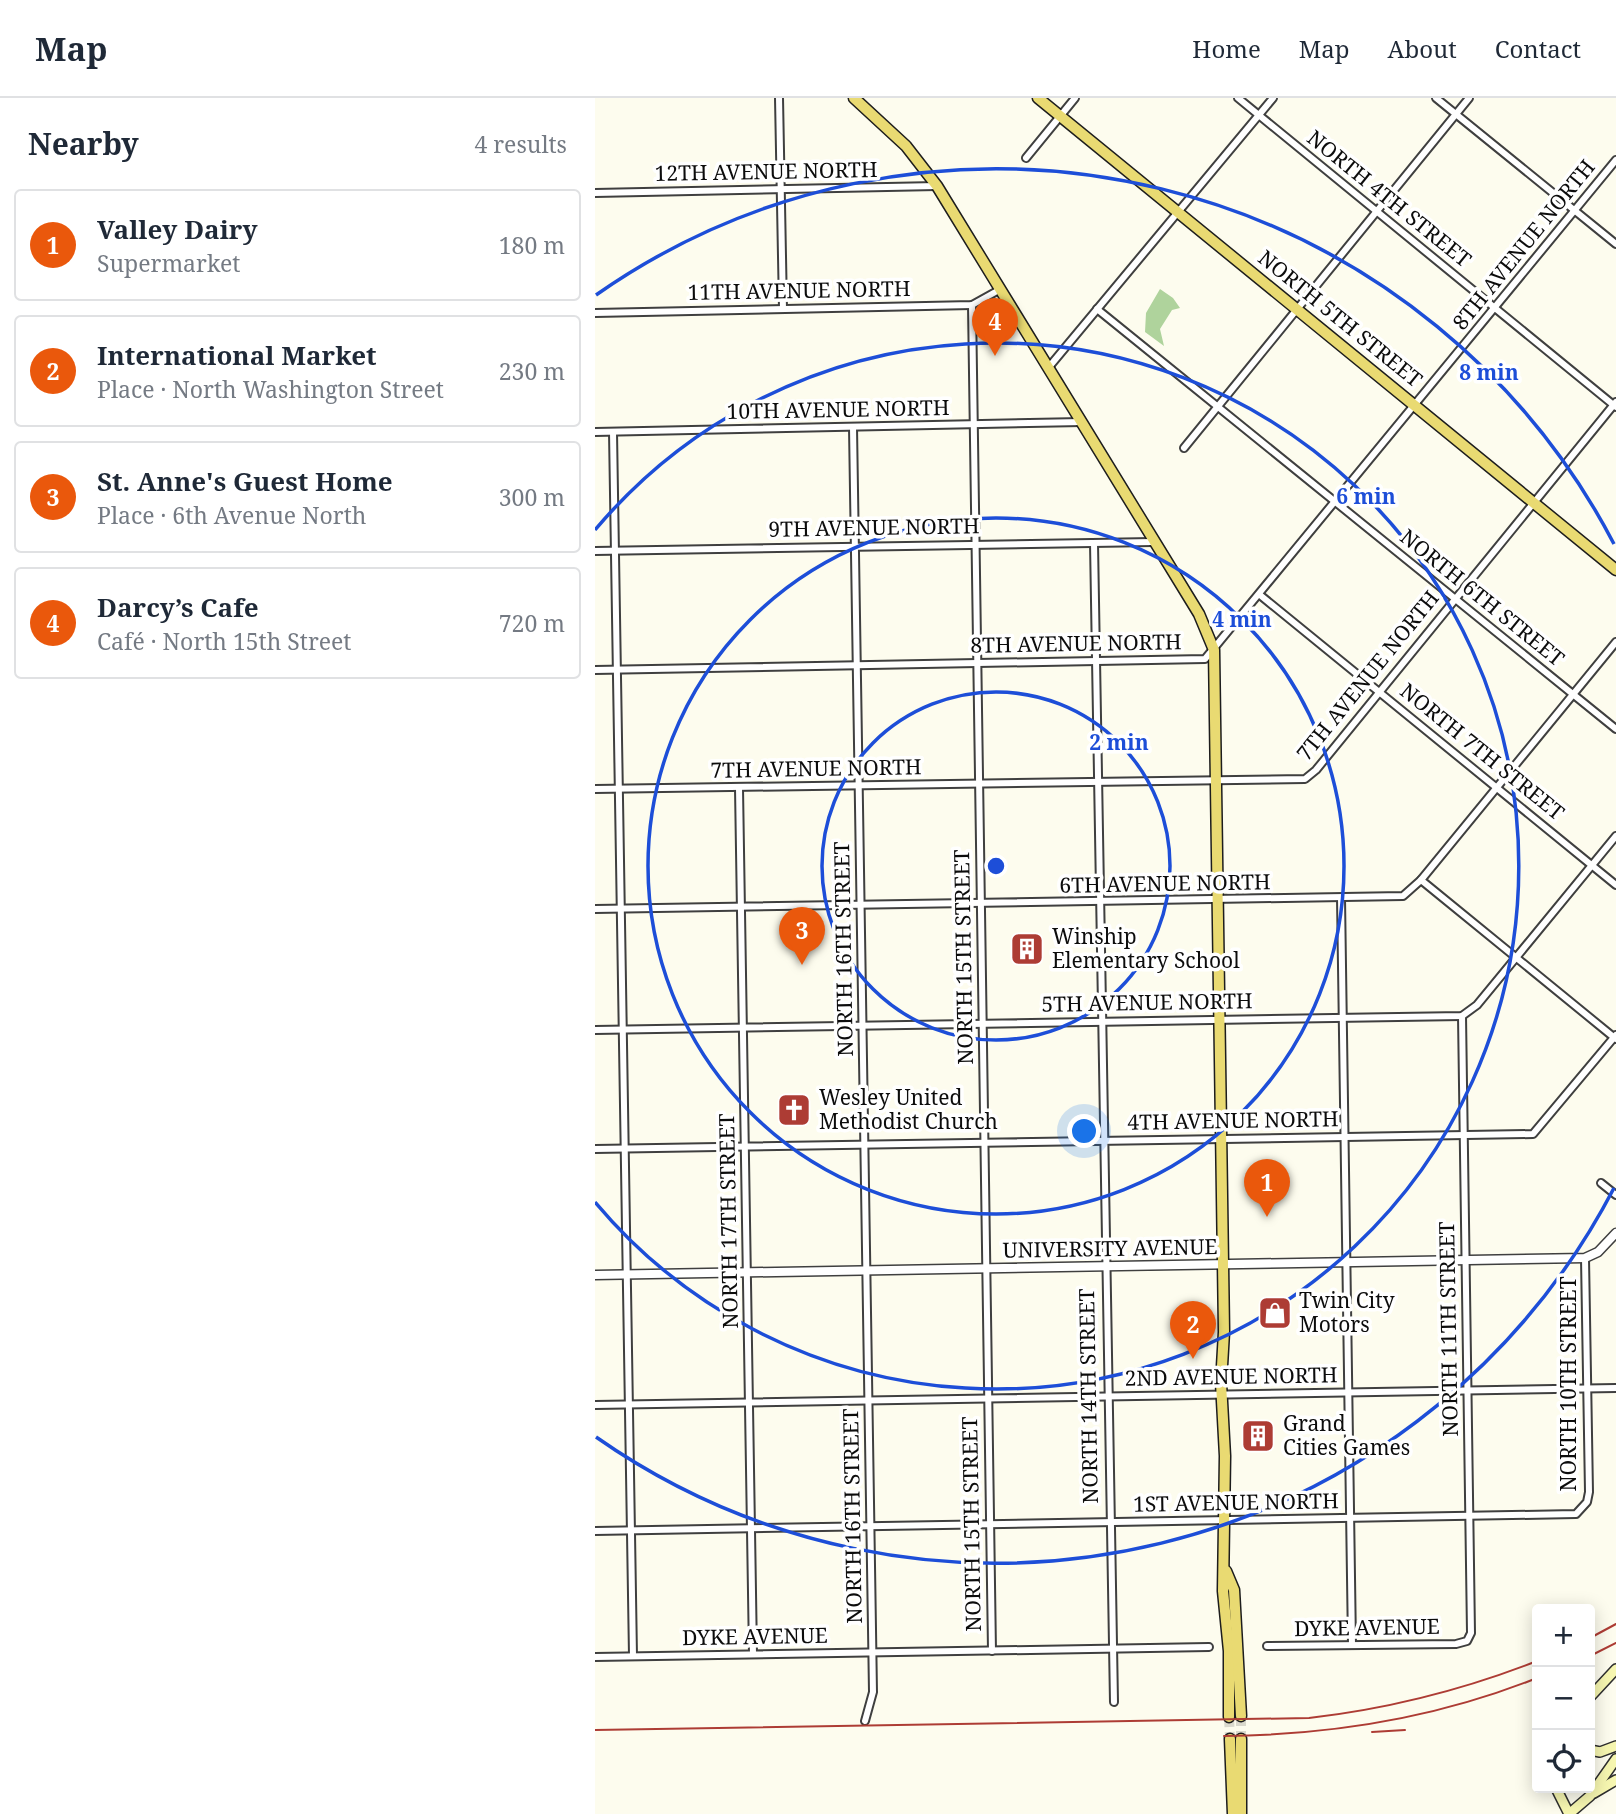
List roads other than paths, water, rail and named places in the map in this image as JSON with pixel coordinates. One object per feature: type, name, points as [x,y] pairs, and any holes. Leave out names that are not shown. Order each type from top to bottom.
[{"type":"main road","points":[[854,98],[906,146],[937,186],[1199,614],[1214,650],[1223,1265],[1222,1394],[1229,1717]]},
{"type":"main road","name":"NORTH 5TH STREET","points":[[1038,98],[1616,570]]},
{"type":"main road","points":[[1225,1567],[1234,1590],[1241,1716]]},
{"type":"main road","points":[[1595,1685],[1616,1669],[1595,1692]]},
{"type":"main road","points":[[1230,1739],[1233,1814]]},
{"type":"main road","points":[[1241,1739],[1241,1814]]},
{"type":"main road","points":[[1595,1751],[1600,1752],[1616,1746]]},
{"type":"main road","points":[[1590,1796],[1616,1759]]},
{"type":"main road","points":[[1558,1793],[1569,1814],[1590,1796],[1616,1780]]},
{"type":"street","points":[[779,98],[783,309]]},
{"type":"street","points":[[1026,158],[1075,98]]},
{"type":"street","name":"NORTH 4TH STREET","points":[[1238,98],[1615,404]]},
{"type":"street","points":[[1049,367],[1273,98]]},
{"type":"street","points":[[1436,98],[1616,244]]},
{"type":"street","points":[[1184,448],[1469,98]]},
{"type":"street","name":"8TH AVENUE NORTH","points":[[595,670],[1205,659],[1616,160]]},
{"type":"street","name":"12TH AVENUE NORTH","points":[[595,193],[937,186]]},
{"type":"street","name":"11TH AVENUE NORTH","points":[[595,313],[972,305],[999,290]]},
{"type":"street","name":"NORTH 15TH STREET","points":[[972,305],[992,1651]]},
{"type":"street","name":"NORTH 6TH STREET","points":[[1097,309],[1616,729]]},
{"type":"street","name":"7TH AVENUE NORTH","points":[[595,789],[1305,779],[1316,770],[1615,404]]},
{"type":"street","name":"10TH AVENUE NORTH","points":[[595,432],[1081,422]]},
{"type":"street","name":"NORTH 16TH STREET","points":[[853,427],[873,1692],[865,1721]]},
{"type":"street","points":[[613,432],[633,1656]]},
{"type":"street","name":"9TH AVENUE NORTH","points":[[595,551],[1153,542]]},
{"type":"street","name":"NORTH 14TH STREET","points":[[1094,543],[1114,1702]]},
{"type":"street","name":"NORTH 7TH STREET","points":[[1260,595],[1616,885]]},
{"type":"street","name":"6TH AVENUE NORTH","points":[[595,909],[1403,896],[1421,880],[1616,642]]},
{"type":"street","name":"NORTH 17TH STREET","points":[[739,788],[753,1654]]},
{"type":"street","points":[[1462,1016],[1477,1005],[1616,836]]},
{"type":"street","points":[[1421,880],[1615,1037]]},
{"type":"street","points":[[1341,898],[1352,1645]]},
{"type":"street","name":"5TH AVENUE NORTH","points":[[595,1030],[1462,1016]]},
{"type":"street","name":"NORTH 11TH STREET","points":[[1462,1016],[1471,1633],[1467,1641]]},
{"type":"street","name":"4TH AVENUE NORTH","points":[[595,1149],[1534,1135],[1615,1037]]},
{"type":"street","points":[[1601,1183],[1616,1195]]},
{"type":"street","points":[[1585,1258],[1598,1252],[1616,1233]]},
{"type":"street","name":"UNIVERSITY AVENUE","points":[[595,1275],[1585,1258]]},
{"type":"street","name":"NORTH 10TH STREET","points":[[1582,1509],[1589,1492],[1585,1258]]},
{"type":"street","name":"2ND AVENUE NORTH","points":[[595,1405],[1616,1388]]},
{"type":"street","name":"1ST AVENUE NORTH","points":[[595,1531],[1567,1516],[1582,1509]]},
{"type":"street","name":"DYKE AVENUE","points":[[1267,1646],[1456,1644],[1467,1641]]},
{"type":"street","name":"DYKE AVENUE","points":[[595,1657],[1209,1647]]},
{"type":"tunnel","points":[[1241,1716],[1241,1739]]},
{"type":"tunnel","points":[[1229,1717],[1230,1739]]},
{"type":"railway","points":[[1595,1635],[1616,1624]]},
{"type":"railway","points":[[1595,1654],[1616,1643]]},
{"type":"railway","points":[[595,1730],[1309,1718],[1425,1697],[1532,1663]]},
{"type":"railway","points":[[1224,1736],[1304,1732],[1383,1722],[1461,1704],[1532,1680]]},
{"type":"railway","points":[[1372,1732],[1405,1730]]},
{"type":"place","name":"Darcy’s Cafe","points":[[995,356]]},
{"type":"place","name":"Winship Elementary School","points":[[1027,949]]},
{"type":"place","name":"St. Anne's Guest Home","points":[[802,965]]},
{"type":"place","name":"Wesley United Methodist Church","points":[[794,1110]]},
{"type":"place","name":"Valley Dairy","points":[[1267,1217]]},
{"type":"place","name":"Twin City Motors","points":[[1275,1313]]},
{"type":"place","name":"International Market","points":[[1193,1359]]},
{"type":"place","name":"Grand Cities Games","points":[[1258,1436]]}]
